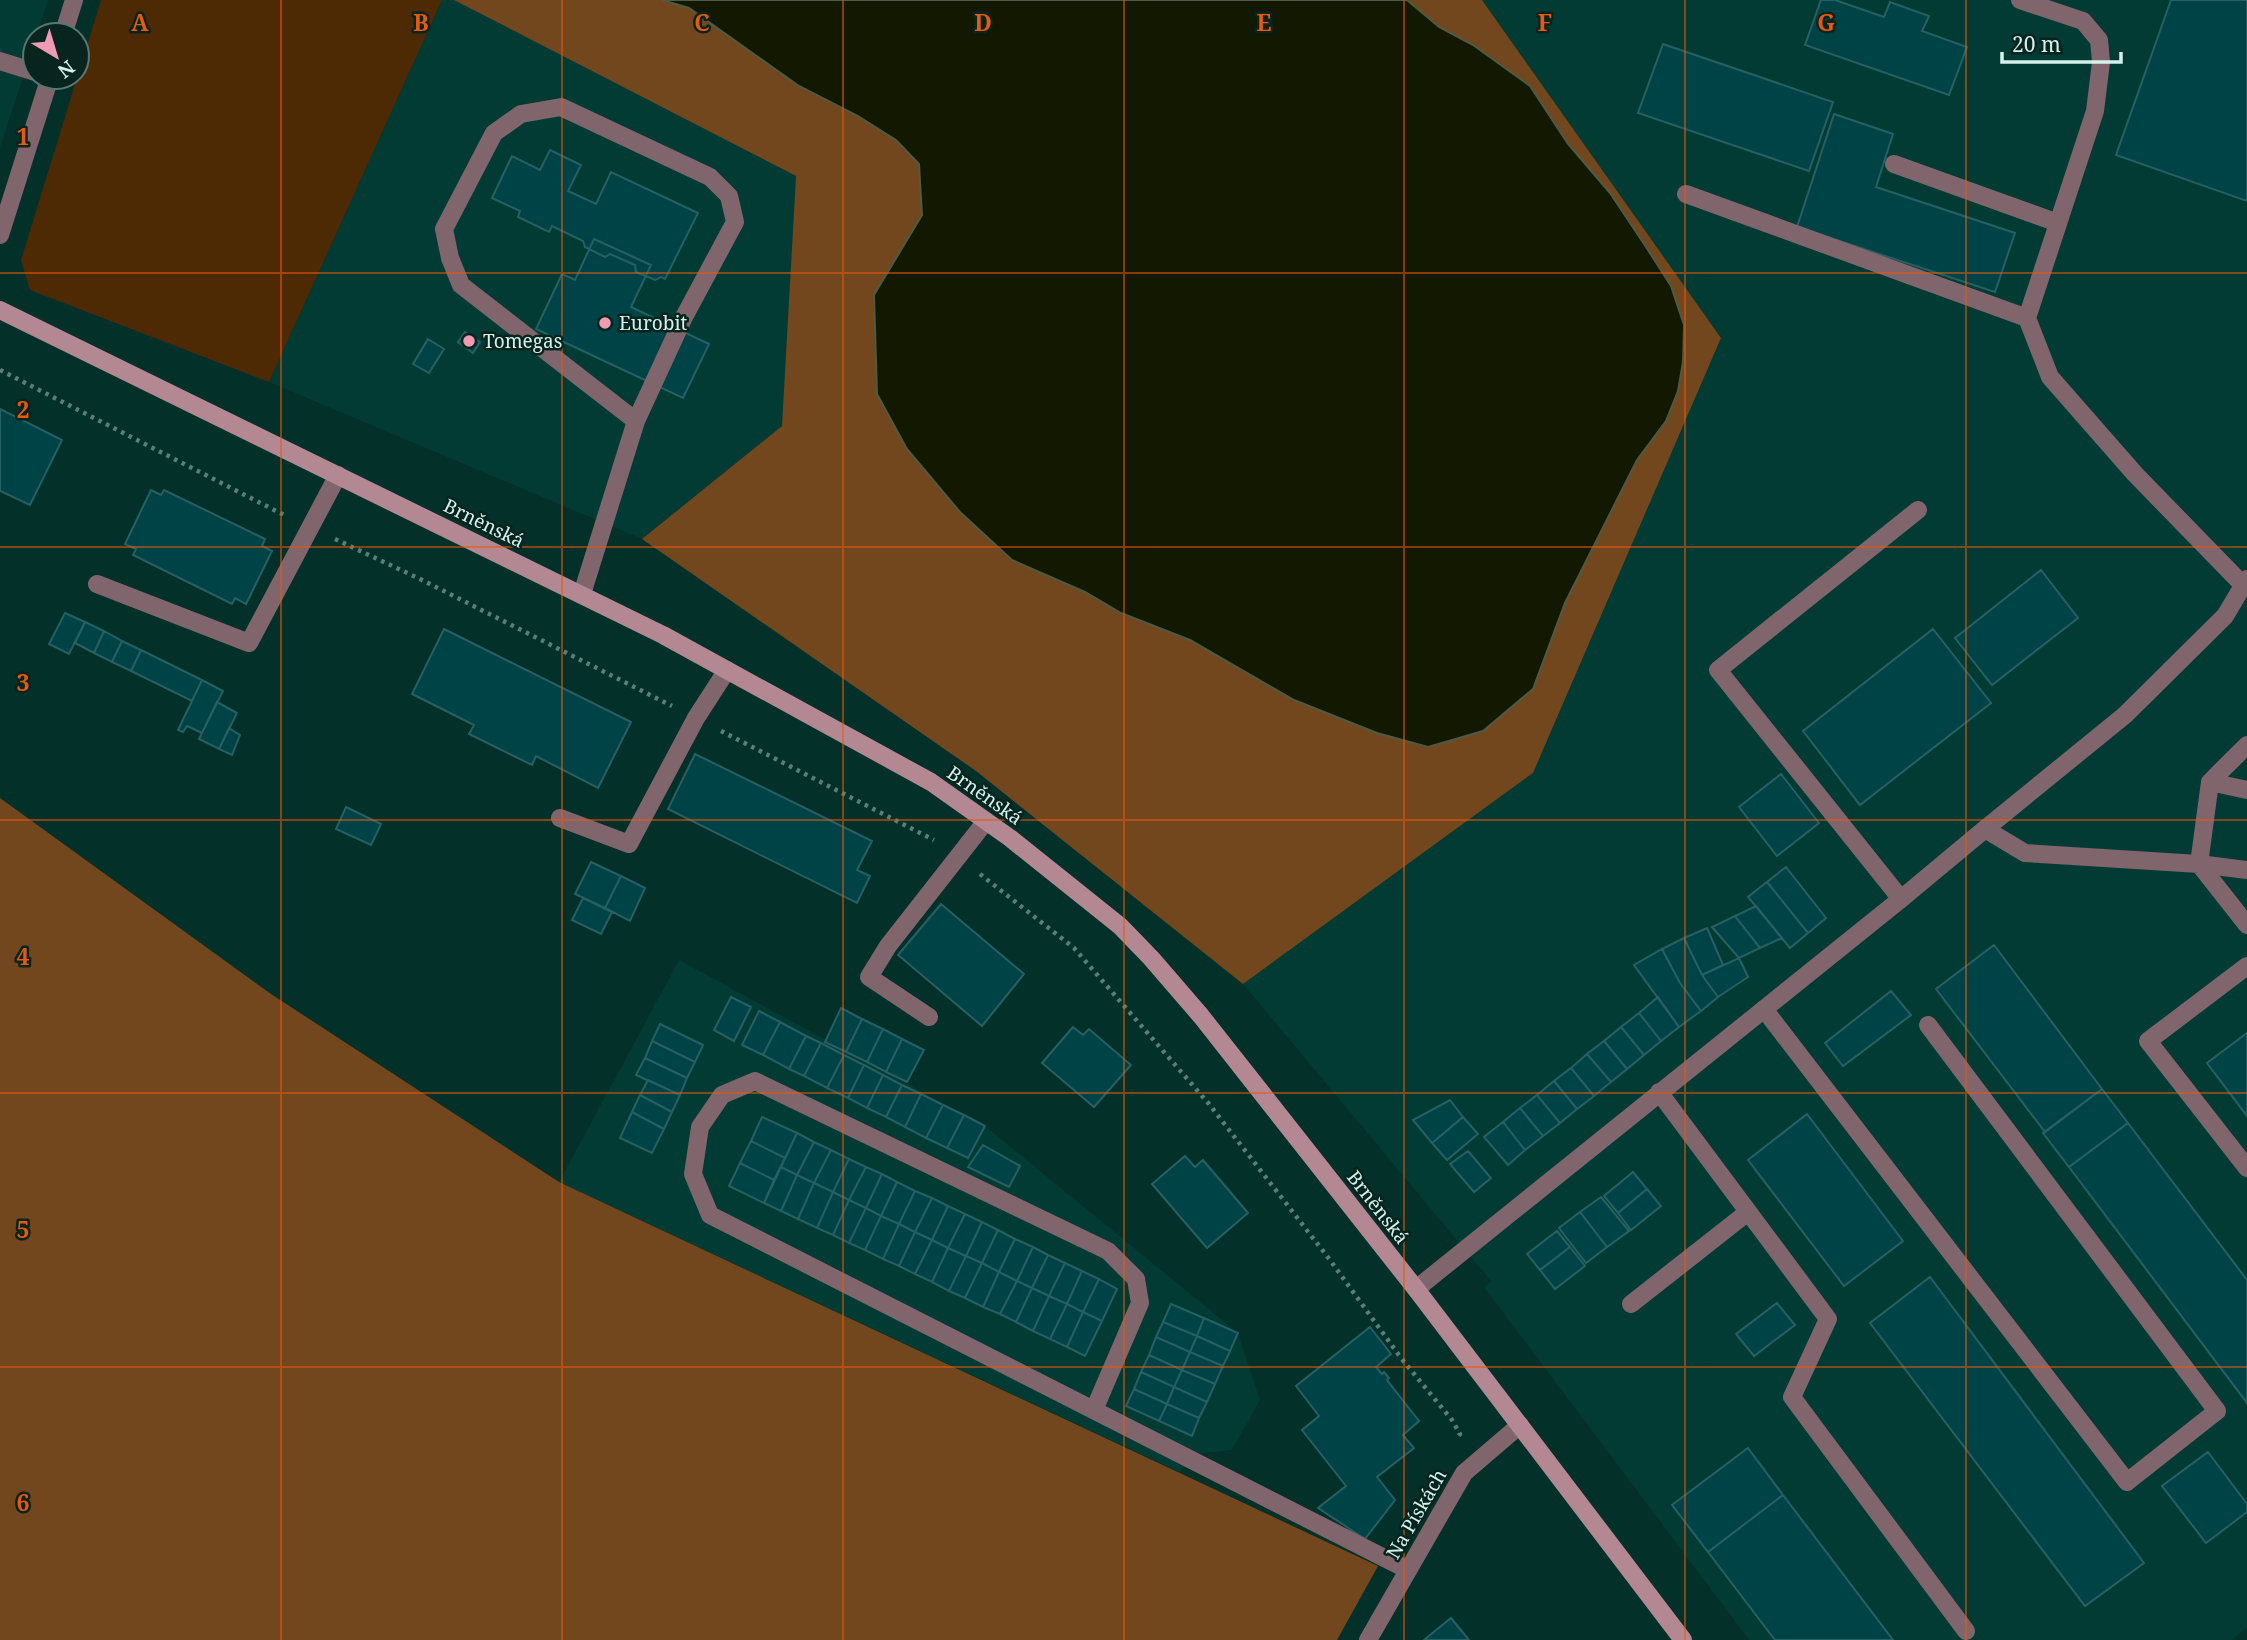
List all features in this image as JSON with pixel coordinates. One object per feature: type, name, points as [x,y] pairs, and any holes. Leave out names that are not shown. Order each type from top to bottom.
[{"type":"main road","name":"Brněnská","points":[[0,310],[582,594],[727,670],[931,782],[1083,895],[1120,926],[1210,1026],[1416,1289],[1683,1640]]},
{"type":"street","points":[[67,21],[74,0]]},
{"type":"street","points":[[1416,1289],[2126,715],[2225,616],[2245,582],[2135,474],[2050,377],[2027,318],[2095,111],[2101,62],[2099,40],[2083,21],[2020,0]]},
{"type":"street","points":[[0,61],[21,68]]},
{"type":"street","points":[[0,235],[46,91]]},
{"type":"street","points":[[582,594],[636,421],[684,317],[736,222],[729,196],[710,177],[561,107],[521,114],[494,133],[444,229],[450,258],[461,285],[636,421]]},
{"type":"street","points":[[1894,164],[2058,223]]},
{"type":"street","points":[[1686,194],[2027,318]]},
{"type":"street","points":[[97,584],[249,643],[338,475]]},
{"type":"street","points":[[1901,899],[1718,670],[1918,510]]},
{"type":"street","points":[[560,818],[629,844],[695,718],[727,670]]},
{"type":"street","points":[[2247,745],[2210,782],[2199,864],[2247,925]]},
{"type":"street","points":[[2210,782],[2247,790]]},
{"type":"street","points":[[929,1017],[869,978],[888,946],[986,821]]},
{"type":"street","points":[[1985,828],[2025,853],[2199,864],[2247,870]]},
{"type":"street","points":[[2247,966],[2148,1041],[2247,1168]]},
{"type":"street","points":[[1764,1009],[2126,1482],[2217,1411],[1928,1025]]},
{"type":"street","points":[[1094,1410],[1140,1303],[1136,1279],[1108,1251],[755,1081],[722,1095],[700,1127],[693,1174],[710,1215],[1408,1570]]},
{"type":"street","points":[[1659,1092],[1828,1319],[1792,1397],[1966,1631]]},
{"type":"street","points":[[1631,1304],[1748,1212]]},
{"type":"street","name":"Na Pískách","points":[[1368,1640],[1464,1473],[1520,1425]]},
{"type":"path","points":[[0,370],[309,527],[421,579],[944,845],[1074,948],[1209,1104],[1330,1260],[1401,1358],[1452,1420],[1460,1434],[1456,1444],[1448,1451],[1464,1473]]},
{"type":"shaded area","points":[[0,0],[48,0],[41,21],[21,21],[21,83],[0,148]]},
{"type":"shaded area","points":[[101,0],[442,0],[269,382],[30,290],[21,260],[73,91],[91,91],[91,32]]},
{"type":"shaded area","points":[[442,0],[454,0],[796,176],[783,426],[642,539],[269,382]]},
{"type":"shaded area","points":[[454,0],[1482,0],[1721,338],[1533,773],[1243,984],[976,771],[642,539],[782,426],[796,176]]},
{"type":"shaded area","points":[[662,0],[1407,0],[1439,27],[1473,45],[1530,86],[1568,144],[1610,193],[1646,247],[1671,286],[1684,325],[1683,362],[1678,391],[1666,421],[1637,460],[1565,603],[1533,689],[1483,731],[1428,747],[1377,733],[1294,700],[1190,640],[1121,613],[1085,592],[1012,560],[960,512],[907,449],[877,394],[874,295],[922,215],[919,164],[896,140],[858,116],[799,86],[689,8]]},
{"type":"shaded area","points":[[1482,0],[2247,0],[2247,1627],[2232,1640],[1749,1640],[1484,1287],[1491,1281],[1243,984],[1533,773],[1721,338]]},
{"type":"shaded area","points":[[0,798],[271,994],[559,1182],[1378,1566],[1337,1640],[0,1640]]},
{"type":"shaded area","points":[[679,960],[985,1126],[1238,1333],[1260,1400],[1232,1450],[1195,1454],[1179,1472],[559,1182]]},
{"type":"building","points":[[1821,0],[1835,0],[1884,17],[1890,2],[1929,16],[1922,31],[1967,47],[1949,95],[1805,45]]},
{"type":"building","points":[[2171,0],[2247,0],[2247,201],[2116,155]]},
{"type":"building","points":[[1663,44],[1833,102],[1809,171],[1638,113]]},
{"type":"building","points":[[1834,114],[1893,134],[1876,187],[2015,233],[1995,292],[1797,227]]},
{"type":"building","points":[[550,150],[581,165],[568,191],[596,204],[611,172],[698,213],[665,279],[661,277],[655,280],[636,272],[635,265],[610,254],[605,257],[585,247],[583,241],[552,226],[549,232],[518,217],[520,211],[492,198],[512,156],[540,170]]},
{"type":"building","points":[[594,239],[651,265],[631,307],[709,344],[683,398],[536,329],[562,274],[575,280]]},
{"type":"building","points":[[465,332],[480,342],[473,353],[458,342]]},
{"type":"building","points":[[428,339],[444,349],[429,373],[413,364]]},
{"type":"building","points":[[0,409],[62,440],[30,505],[0,491]]},
{"type":"building","points":[[151,490],[161,495],[164,490],[265,539],[262,546],[272,551],[246,604],[235,598],[232,604],[133,555],[136,549],[125,544]]},
{"type":"building","points":[[2041,570],[2078,618],[1992,685],[1955,638]]},
{"type":"building","points":[[65,613],[85,622],[69,654],[49,644]]},
{"type":"building","points":[[85,622],[104,631],[94,653],[75,643]]},
{"type":"building","points":[[444,629],[631,722],[598,788],[536,756],[532,765],[469,734],[474,725],[412,694]]},
{"type":"building","points":[[1933,629],[1991,703],[1860,805],[1803,731]]},
{"type":"building","points":[[104,631],[122,641],[112,662],[94,653]]},
{"type":"building","points":[[122,641],[141,650],[131,671],[112,662]]},
{"type":"building","points":[[141,650],[202,680],[192,701],[131,671]]},
{"type":"building","points":[[202,680],[223,691],[202,733],[187,726],[183,732],[178,730]]},
{"type":"building","points":[[217,702],[237,713],[219,749],[199,739]]},
{"type":"building","points":[[229,728],[240,735],[232,755],[219,749]]},
{"type":"building","points":[[695,754],[872,841],[857,870],[870,876],[857,903],[668,809]]},
{"type":"building","points":[[1781,774],[1819,823],[1777,856],[1739,807]]},
{"type":"building","points":[[346,807],[381,824],[371,845],[336,829]]},
{"type":"building","points":[[591,862],[621,876],[605,908],[575,894]]},
{"type":"building","points":[[1786,867],[1826,918],[1808,933],[1767,882]]},
{"type":"building","points":[[621,876],[645,888],[630,921],[605,908]]},
{"type":"building","points":[[1767,882],[1808,933],[1790,948],[1748,897]]},
{"type":"building","points":[[583,898],[612,912],[601,934],[572,920]]},
{"type":"building","points":[[941,904],[1024,974],[982,1026],[898,955]]},
{"type":"building","points":[[1756,906],[1782,938],[1760,948],[1735,916]]},
{"type":"building","points":[[1735,916],[1760,948],[1739,958],[1712,927]]},
{"type":"building","points":[[1707,928],[1723,965],[1702,975],[1684,938]]},
{"type":"building","points":[[1684,938],[1702,975],[1718,997],[1701,1011],[1680,983],[1662,949]]},
{"type":"building","points":[[1994,945],[2102,1089],[2045,1132],[1936,989]]},
{"type":"building","points":[[1662,949],[1680,983],[1701,1011],[1679,1027],[1634,965]]},
{"type":"building","points":[[1739,958],[1748,977],[1718,997],[1702,975]]},
{"type":"building","points":[[1891,991],[1911,1015],[1843,1066],[1825,1043]]},
{"type":"building","points":[[731,997],[751,1007],[734,1041],[714,1030]]},
{"type":"building","points":[[1658,997],[1679,1027],[1661,1041],[1639,1013]]},
{"type":"building","points":[[841,1008],[862,1019],[846,1052],[825,1042]]},
{"type":"building","points":[[759,1011],[780,1022],[763,1055],[742,1045]]},
{"type":"building","points":[[1639,1013],[1661,1041],[1644,1055],[1621,1027]]},
{"type":"building","points":[[862,1019],[883,1029],[867,1062],[846,1052]]},
{"type":"building","points":[[780,1022],[806,1036],[789,1069],[763,1055]]},
{"type":"building","points":[[660,1024],[703,1045],[695,1062],[652,1041]]},
{"type":"building","points":[[1073,1027],[1083,1035],[1089,1029],[1131,1065],[1094,1107],[1042,1063]]},
{"type":"building","points":[[1621,1027],[1644,1055],[1627,1069],[1604,1041]]},
{"type":"building","points":[[883,1029],[902,1039],[886,1072],[867,1062]]},
{"type":"building","points":[[2247,1033],[2247,1116],[2207,1063]]},
{"type":"building","points":[[806,1036],[821,1043],[804,1076],[789,1069]]},
{"type":"building","points":[[902,1039],[924,1050],[907,1082],[886,1072]]},
{"type":"building","points":[[652,1041],[695,1062],[687,1078],[645,1058]]},
{"type":"building","points":[[1604,1041],[1627,1069],[1611,1082],[1587,1054]]},
{"type":"building","points":[[821,1043],[844,1055],[827,1088],[804,1076]]},
{"type":"building","points":[[1587,1054],[1611,1082],[1594,1096],[1571,1068]]},
{"type":"building","points":[[844,1055],[864,1065],[848,1098],[827,1088]]},
{"type":"building","points":[[645,1058],[687,1078],[680,1095],[636,1075]]},
{"type":"building","points":[[864,1065],[883,1075],[867,1108],[848,1098]]},
{"type":"building","points":[[1571,1068],[1594,1096],[1577,1109],[1554,1081]]},
{"type":"building","points":[[883,1075],[902,1085],[886,1117],[867,1108]]},
{"type":"building","points":[[648,1080],[680,1095],[672,1112],[640,1095]]},
{"type":"building","points":[[1554,1081],[1577,1109],[1560,1123],[1537,1095]]},
{"type":"building","points":[[902,1085],[921,1094],[905,1127],[886,1117]]},
{"type":"building","points":[[2102,1089],[2128,1123],[2069,1167],[2043,1133]]},
{"type":"building","points":[[921,1094],[943,1105],[926,1138],[905,1127]]},
{"type":"building","points":[[640,1095],[672,1112],[664,1129],[632,1112]]},
{"type":"building","points":[[1537,1095],[1560,1123],[1543,1136],[1520,1108]]},
{"type":"building","points":[[1450,1100],[1463,1117],[1432,1143],[1413,1120]]},
{"type":"building","points":[[943,1105],[964,1115],[947,1148],[926,1138]]},
{"type":"building","points":[[1520,1108],[1543,1136],[1525,1150],[1503,1122]]},
{"type":"building","points":[[632,1112],[664,1129],[652,1153],[620,1138]]},
{"type":"building","points":[[1807,1114],[1903,1241],[1844,1286],[1748,1160]]},
{"type":"building","points":[[964,1115],[985,1126],[968,1158],[947,1148]]},
{"type":"building","points":[[762,1117],[797,1133],[785,1158],[751,1141]]},
{"type":"building","points":[[1463,1117],[1478,1134],[1447,1160],[1432,1143]]},
{"type":"building","points":[[1503,1122],[1525,1150],[1508,1165],[1484,1137]]},
{"type":"building","points":[[2128,1123],[2247,1280],[2247,1403],[2069,1167]]},
{"type":"building","points":[[797,1133],[814,1142],[797,1175],[781,1167]]},
{"type":"building","points":[[751,1141],[785,1158],[774,1180],[740,1163]]},
{"type":"building","points":[[814,1142],[831,1150],[814,1183],[797,1175]]},
{"type":"building","points":[[983,1145],[1020,1166],[1009,1187],[968,1167]]},
{"type":"building","points":[[831,1150],[849,1159],[833,1192],[814,1183]]},
{"type":"building","points":[[1468,1151],[1491,1178],[1474,1192],[1450,1164]]},
{"type":"building","points":[[1185,1156],[1195,1167],[1203,1160],[1248,1213],[1207,1248],[1152,1184]]},
{"type":"building","points":[[849,1159],[866,1167],[849,1200],[833,1192]]},
{"type":"building","points":[[740,1163],[774,1180],[764,1203],[729,1186]]},
{"type":"building","points":[[781,1167],[797,1175],[781,1211],[764,1203]]},
{"type":"building","points":[[866,1167],[882,1174],[866,1208],[849,1200]]},
{"type":"building","points":[[1633,1172],[1647,1189],[1618,1213],[1604,1196]]},
{"type":"building","points":[[882,1174],[897,1182],[881,1216],[866,1208]]},
{"type":"building","points":[[797,1175],[814,1183],[798,1219],[781,1211]]},
{"type":"building","points":[[897,1182],[915,1191],[899,1224],[881,1216]]},
{"type":"building","points":[[814,1183],[833,1192],[817,1228],[798,1219]]},
{"type":"building","points":[[1647,1189],[1661,1206],[1631,1230],[1618,1213]]},
{"type":"building","points":[[915,1191],[932,1198],[915,1232],[899,1224]]},
{"type":"building","points":[[833,1192],[849,1200],[833,1235],[817,1228]]},
{"type":"building","points":[[1601,1197],[1629,1231],[1607,1247],[1580,1212]]},
{"type":"building","points":[[932,1198],[948,1206],[932,1240],[915,1232]]},
{"type":"building","points":[[849,1200],[866,1208],[849,1243],[833,1235]]},
{"type":"building","points":[[948,1206],[965,1214],[948,1248],[932,1240]]},
{"type":"building","points":[[866,1208],[881,1216],[865,1250],[849,1243]]},
{"type":"building","points":[[1580,1212],[1607,1247],[1586,1263],[1559,1228]]},
{"type":"building","points":[[965,1214],[982,1222],[966,1256],[948,1248]]},
{"type":"building","points":[[881,1216],[899,1224],[883,1259],[865,1250]]},
{"type":"building","points":[[982,1222],[998,1230],[982,1263],[966,1256]]},
{"type":"building","points":[[899,1224],[915,1232],[899,1266],[883,1259]]},
{"type":"building","points":[[998,1230],[1015,1239],[999,1272],[982,1263]]},
{"type":"building","points":[[1557,1231],[1570,1247],[1540,1270],[1527,1254]]},
{"type":"building","points":[[915,1232],[932,1240],[915,1274],[899,1266]]},
{"type":"building","points":[[1015,1239],[1033,1247],[1017,1281],[999,1272]]},
{"type":"building","points":[[932,1240],[948,1248],[932,1282],[915,1274]]},
{"type":"building","points":[[1033,1247],[1048,1255],[1032,1288],[1017,1281]]},
{"type":"building","points":[[1570,1247],[1585,1266],[1555,1289],[1540,1270]]},
{"type":"building","points":[[948,1248],[966,1256],[949,1291],[932,1282]]},
{"type":"building","points":[[1048,1255],[1065,1263],[1049,1296],[1032,1288]]},
{"type":"building","points":[[966,1256],[982,1263],[965,1298],[949,1291]]},
{"type":"building","points":[[982,1263],[999,1272],[983,1307],[965,1298]]},
{"type":"building","points":[[1065,1263],[1082,1271],[1067,1304],[1049,1296]]},
{"type":"building","points":[[1082,1271],[1099,1279],[1083,1312],[1067,1304]]},
{"type":"building","points":[[999,1272],[1017,1281],[1000,1314],[983,1307]]},
{"type":"building","points":[[1930,1277],[2144,1563],[2085,1606],[1870,1323]]},
{"type":"building","points":[[1099,1279],[1117,1289],[1102,1321],[1083,1312]]},
{"type":"building","points":[[1017,1281],[1032,1288],[1016,1322],[1000,1314]]},
{"type":"building","points":[[1032,1288],[1049,1296],[1033,1331],[1016,1322]]},
{"type":"building","points":[[1049,1296],[1067,1304],[1050,1339],[1033,1331]]},
{"type":"building","points":[[1777,1303],[1795,1325],[1754,1356],[1736,1334]]},
{"type":"building","points":[[1067,1304],[1083,1312],[1067,1347],[1050,1339]]},
{"type":"building","points":[[1171,1304],[1204,1318],[1197,1336],[1163,1322]]},
{"type":"building","points":[[1083,1312],[1102,1321],[1085,1356],[1067,1347]]},
{"type":"building","points":[[1204,1318],[1238,1333],[1230,1351],[1197,1336]]},
{"type":"building","points":[[1163,1322],[1197,1336],[1190,1352],[1156,1337]]},
{"type":"building","points":[[1370,1327],[1391,1354],[1376,1367],[1389,1378],[1387,1380],[1419,1421],[1403,1435],[1414,1448],[1377,1477],[1395,1500],[1365,1539],[1318,1508],[1346,1486],[1302,1430],[1319,1416],[1296,1386]]},
{"type":"building","points":[[1197,1336],[1230,1351],[1223,1366],[1190,1352]]},
{"type":"building","points":[[1156,1337],[1190,1352],[1182,1370],[1149,1355]]},
{"type":"building","points":[[1190,1352],[1223,1366],[1215,1384],[1182,1370]]},
{"type":"building","points":[[1149,1355],[1182,1370],[1174,1387],[1141,1372]]},
{"type":"building","points":[[1182,1370],[1215,1384],[1207,1402],[1174,1387]]},
{"type":"building","points":[[1141,1372],[1174,1387],[1167,1404],[1134,1389]]},
{"type":"building","points":[[1174,1387],[1207,1402],[1199,1418],[1167,1404]]},
{"type":"building","points":[[1134,1389],[1167,1404],[1159,1421],[1126,1406]]},
{"type":"building","points":[[1167,1404],[1199,1418],[1192,1436],[1159,1421]]},
{"type":"building","points":[[1748,1448],[1783,1495],[1708,1552],[1672,1505]]},
{"type":"building","points":[[2208,1452],[2247,1504],[2247,1512],[2206,1543],[2162,1486]]},
{"type":"building","points":[[1783,1495],[1893,1640],[1775,1640],[1708,1552]]},
{"type":"building","points":[[1451,1618],[1469,1640],[1424,1640]]},
{"type":"place","name":"Eurobit","points":[[605,323]]},
{"type":"place","name":"Tomegas","points":[[469,341]]}]
